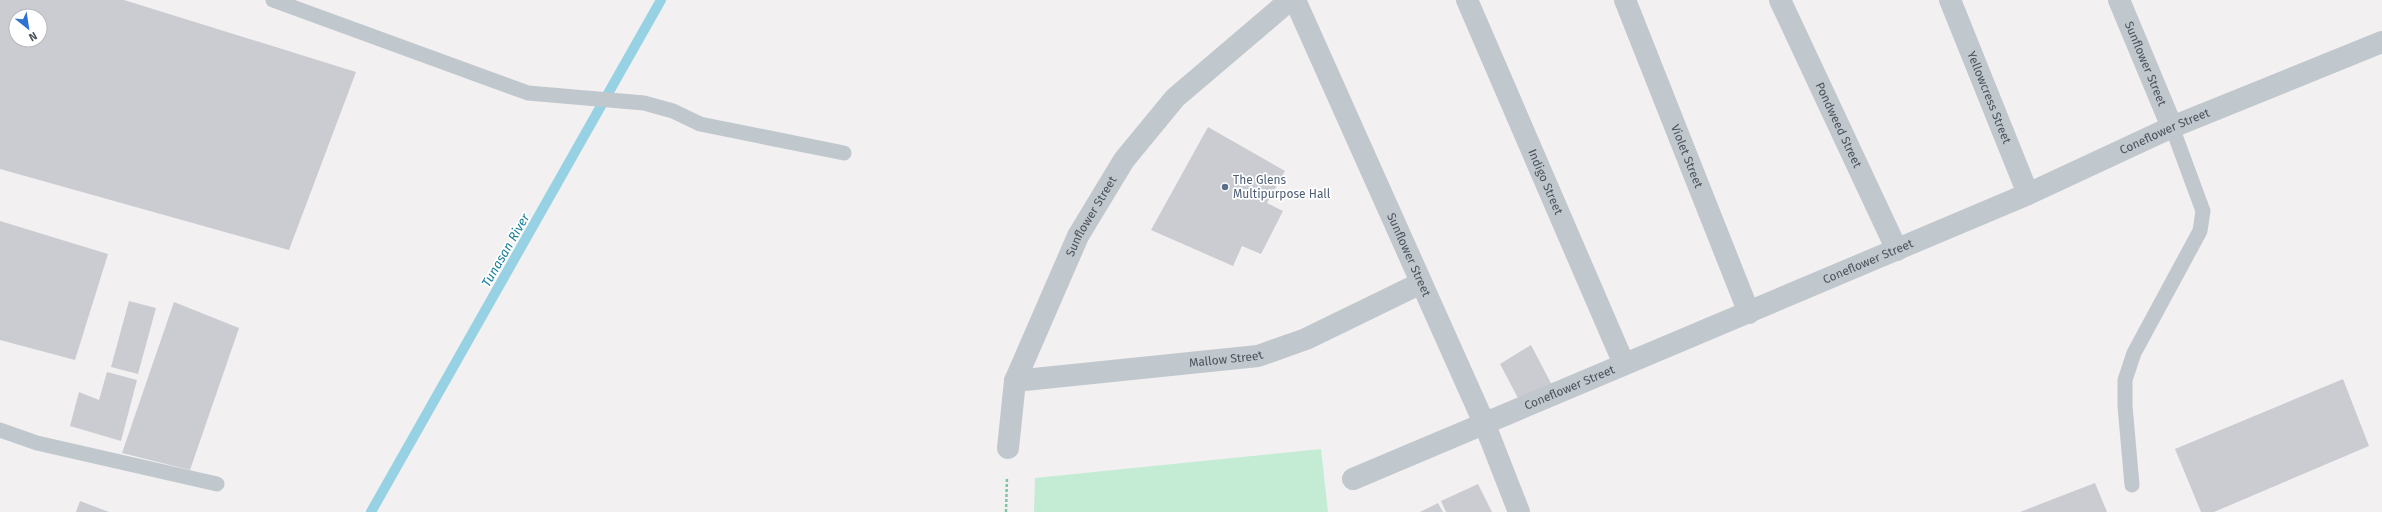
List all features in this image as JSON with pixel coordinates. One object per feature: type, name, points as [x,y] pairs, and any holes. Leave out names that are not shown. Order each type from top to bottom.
[{"type":"street","name":"Sunflower Street","points":[[1008,448],[1015,381],[1078,236],[1124,160],[1175,98],[1290,0]]},
{"type":"street","name":"Sunflower Street","points":[[1295,0],[1485,425],[1519,512]]},
{"type":"street","name":"Indigo Street","points":[[1467,0],[1624,364]]},
{"type":"street","name":"Violet Street","points":[[1625,0],[1749,313]]},
{"type":"street","name":"Pondweed Street","points":[[1780,0],[1897,250]]},
{"type":"street","name":"Yellowcress Street","points":[[1950,0],[2028,194]]},
{"type":"street","name":"Sunflower Street","points":[[2119,0],[2172,128]]},
{"type":"street","name":"Coneflower Street","points":[[1353,479],[1485,425],[1624,364],[1749,313],[2028,194],[2172,128],[2382,42]]},
{"type":"street","name":"Mallow Street","points":[[1015,381],[1258,356],[1306,339],[1421,283]]},
{"type":"lane","points":[[273,0],[528,93],[644,103],[673,111],[700,124],[844,153]]},
{"type":"lane","points":[[2132,485],[2125,406],[2125,380],[2134,353],[2200,231],[2203,211],[2172,128]]},
{"type":"lane","points":[[0,430],[37,443],[217,484]]},
{"type":"path","points":[[1006,512],[1008,448]]},
{"type":"green space","points":[[1321,449],[1328,512],[1034,512],[1035,478]]},
{"type":"building","points":[[0,0],[124,0],[356,72],[289,250],[0,169]]},
{"type":"building","name":"The Glens Multipurpose Hall","points":[[1208,127],[1285,171],[1267,203],[1283,211],[1261,254],[1242,246],[1233,266],[1151,230]]},
{"type":"building","points":[[0,221],[108,254],[75,360],[0,340]]},
{"type":"building","points":[[129,301],[156,308],[138,374],[111,367]]},
{"type":"building","points":[[174,302],[239,328],[190,470],[122,453]]},
{"type":"building","points":[[1531,345],[1553,387],[1520,402],[1500,364]]},
{"type":"building","points":[[107,372],[137,380],[121,441],[70,426],[79,392],[99,400]]},
{"type":"building","points":[[2343,379],[2369,446],[2214,512],[2201,512],[2175,449]]},
{"type":"building","points":[[2095,483],[2107,512],[2020,512]]},
{"type":"building","points":[[1478,484],[1492,512],[1446,512],[1441,501]]},
{"type":"building","points":[[80,501],[109,512],[76,512]]},
{"type":"building","points":[[1438,503],[1443,512],[1420,512]]},
{"type":"waterway","name":"Tunasan River","points":[[371,512],[661,0]]},
{"type":"place","name":"The Glens Multipurpose Hall","points":[[1225,187]]}]
